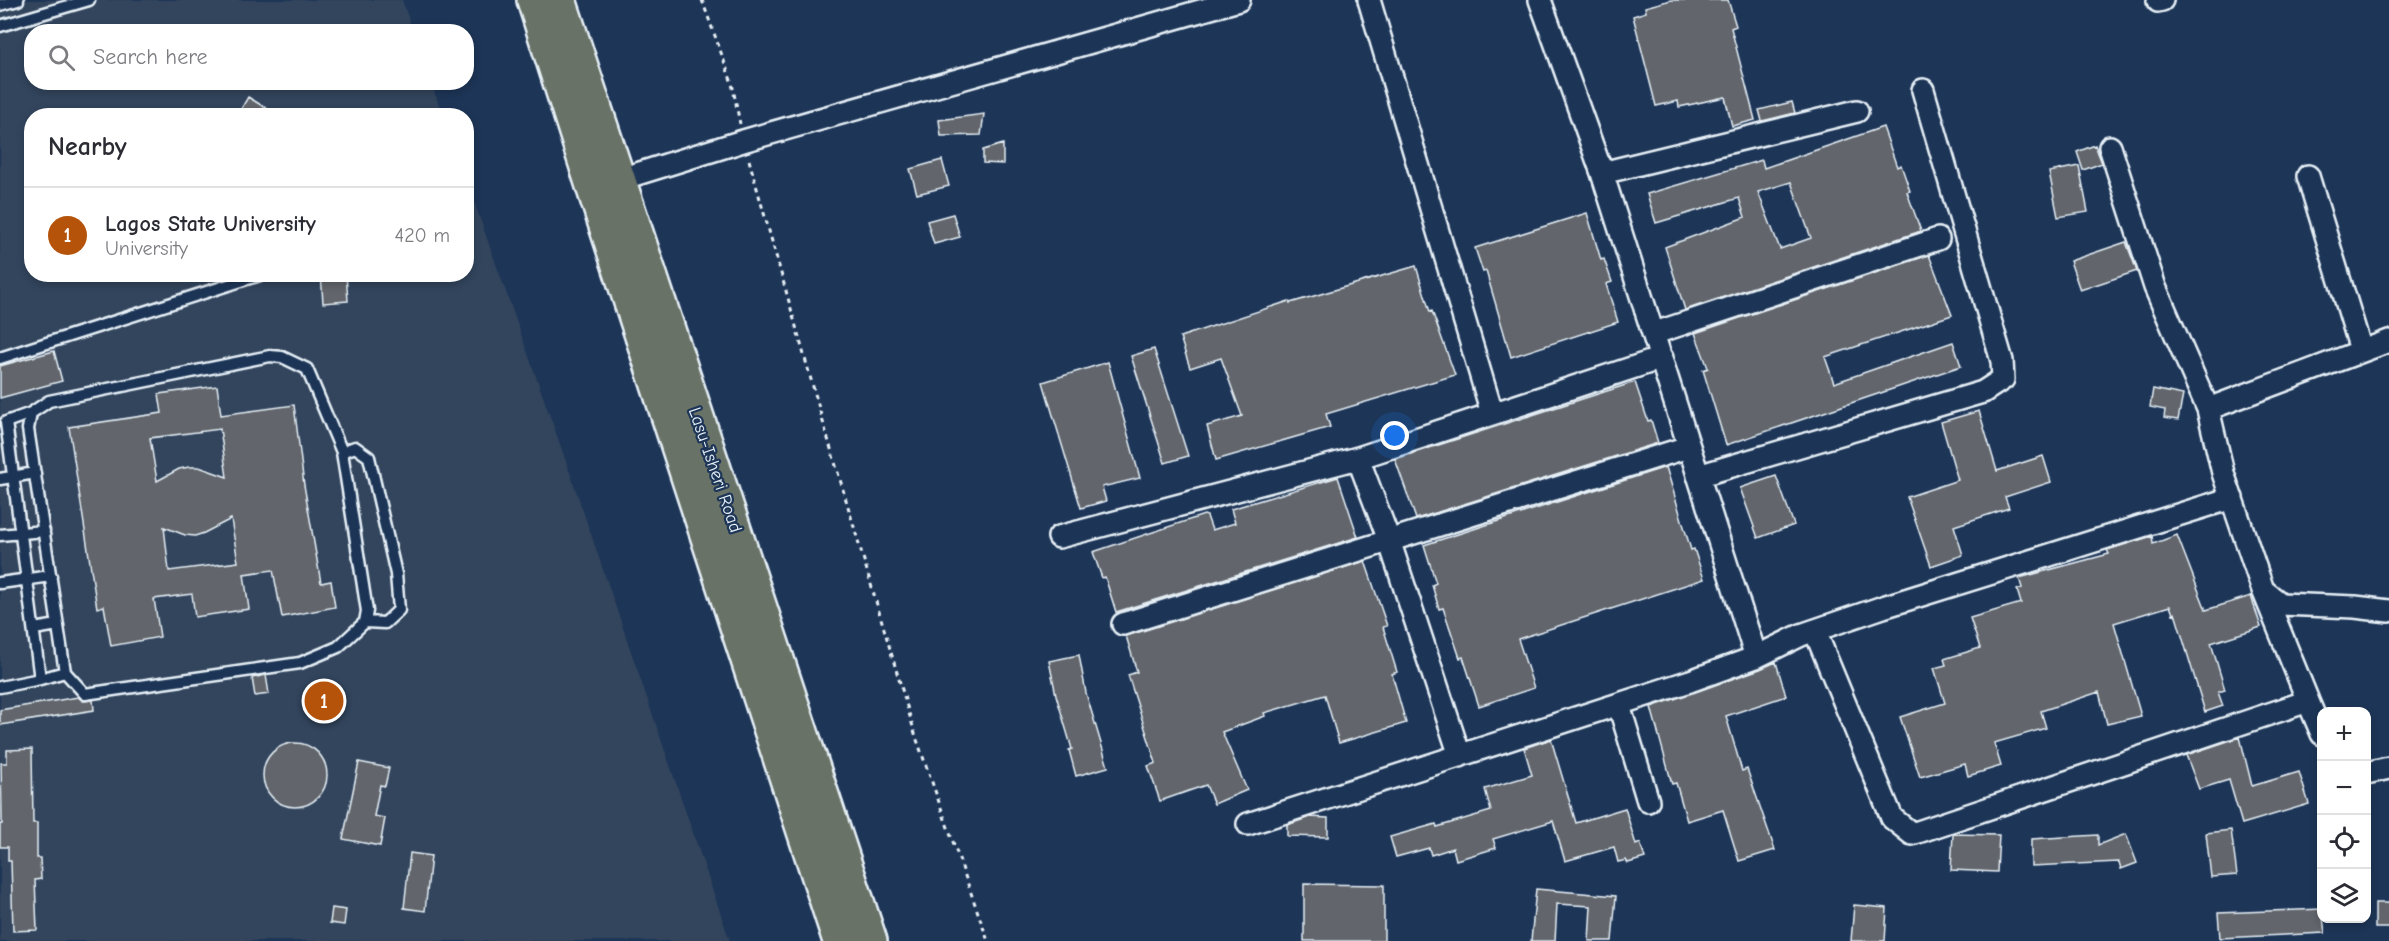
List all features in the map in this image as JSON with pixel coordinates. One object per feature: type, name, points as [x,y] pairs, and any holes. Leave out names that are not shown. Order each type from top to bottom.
[{"type":"main road","name":"Lasu-Isheri Road","points":[[534,0],[606,184],[870,941]]},
{"type":"main road","name":"Lasu-Isheri Road","points":[[559,0],[606,184],[840,941]]},
{"type":"street","points":[[606,184],[743,141],[1239,0]]},
{"type":"street","points":[[1369,0],[1492,413]]},
{"type":"street","points":[[1540,0],[1602,173],[1756,657]]},
{"type":"street","points":[[1698,476],[1983,392],[2003,379],[2002,361],[1923,90]]},
{"type":"street","points":[[1602,173],[1857,111]]},
{"type":"street","points":[[2110,147],[2155,286],[2208,409],[2223,473],[2263,590],[2317,722]]},
{"type":"street","points":[[2308,176],[2361,350]]},
{"type":"street","points":[[1654,333],[1938,239]]},
{"type":"street","points":[[2208,409],[2389,340]]},
{"type":"street","points":[[1059,537],[1358,458],[1662,357]]},
{"type":"street","points":[[1123,624],[1688,447]]},
{"type":"street","points":[[1358,458],[1389,540],[1460,756]]},
{"type":"street","points":[[1248,824],[1618,705],[1756,657],[1815,631],[2232,498]]},
{"type":"street","points":[[2263,590],[2281,604],[2389,611]]},
{"type":"street","points":[[1815,631],[1892,818],[1912,834],[2308,701]]},
{"type":"street","points":[[1618,705],[1648,801]]},
{"type":"street","points":[[2371,772],[2389,768]]},
{"type":"lane","points":[[0,5],[18,0]]},
{"type":"lane","points":[[0,26],[89,0]]},
{"type":"lane","points":[[0,358],[238,282]]},
{"type":"lane","points":[[31,413],[28,429],[65,672],[85,694],[300,663],[338,647],[365,622],[367,611],[342,452],[307,369],[282,357],[270,356],[49,401],[31,413],[3,423],[14,477],[40,679]]},
{"type":"lane","points":[[342,452],[355,447],[369,457],[396,574],[399,610],[385,623],[365,622]]},
{"type":"lane","points":[[0,479],[35,473]]},
{"type":"lane","points":[[0,535],[44,531]]},
{"type":"lane","points":[[0,584],[51,576]]},
{"type":"lane","points":[[34,629],[58,625]]},
{"type":"lane","points":[[0,687],[65,672]]},
{"type":"path","points":[[702,0],[732,83],[743,141],[916,737],[988,941]]},
{"type":"shaded area","points":[[0,0],[402,0],[411,24],[24,24],[24,90],[434,90],[440,108],[24,108],[24,282],[474,282],[474,202],[566,461],[730,941],[0,941]]},
{"type":"building","points":[[1671,0],[1728,0],[1736,26],[1731,28],[1755,120],[1732,126],[1725,97],[1679,107],[1678,101],[1656,106],[1633,16],[1646,12],[1645,7]]},
{"type":"building","points":[[248,97],[266,108],[242,108]]},
{"type":"building","points":[[1792,102],[1795,113],[1762,121],[1759,110]]},
{"type":"building","points":[[984,114],[981,135],[941,136],[939,120]]},
{"type":"building","points":[[1883,127],[1897,167],[1901,165],[1910,191],[1907,192],[1921,231],[1685,310],[1665,247],[1745,217],[1739,198],[1656,223],[1647,194],[1762,160],[1764,168]],"holes":[[[1791,182],[1811,238],[1780,249],[1758,192]]]},
{"type":"building","points":[[1003,144],[1003,164],[983,163],[983,150]]},
{"type":"building","points":[[2095,145],[2102,163],[2083,170],[2077,152]]},
{"type":"building","points":[[942,160],[949,186],[917,194],[910,169]]},
{"type":"building","points":[[2079,166],[2088,212],[2058,217],[2049,172]]},
{"type":"building","points":[[1587,213],[1601,260],[1604,259],[1612,282],[1606,284],[1618,322],[1511,357],[1486,271],[1483,272],[1475,248]]},
{"type":"building","points":[[953,214],[960,237],[934,244],[927,221]]},
{"type":"building","points":[[2126,242],[2137,271],[2080,290],[2070,261]]},
{"type":"building","points":[[1929,255],[1952,315],[1825,357],[1834,383],[1953,342],[1961,366],[1726,445],[1703,370],[1708,368],[1695,333]]},
{"type":"building","points":[[1416,266],[1430,312],[1432,311],[1455,375],[1326,414],[1330,427],[1216,460],[1207,426],[1242,416],[1221,358],[1190,368],[1180,337],[1289,301],[1290,303]]},
{"type":"building","points":[[322,282],[347,282],[348,301],[323,303]]},
{"type":"building","points":[[1154,349],[1188,456],[1165,463],[1131,356]]},
{"type":"building","points":[[54,351],[62,381],[0,398],[0,366]]},
{"type":"building","points":[[1108,362],[1140,478],[1102,487],[1106,501],[1081,508],[1043,382]]},
{"type":"building","points":[[1635,382],[1658,443],[1416,519],[1395,459]]},
{"type":"building","points":[[217,386],[221,415],[294,405],[304,485],[321,583],[331,581],[335,607],[282,617],[273,570],[244,574],[249,609],[195,617],[192,594],[154,599],[160,637],[111,646],[104,606],[97,608],[69,427],[162,413],[159,394]],"holes":[[[220,429],[227,477],[199,467],[189,467],[179,469],[157,481],[150,438]],[[231,519],[238,562],[169,571],[164,527],[185,535],[195,536]]]},
{"type":"building","points":[[2153,389],[2183,395],[2178,420],[2164,418],[2165,410],[2150,407]]},
{"type":"building","points":[[1979,411],[1997,471],[2043,456],[2051,482],[2005,497],[2009,508],[1954,526],[1963,555],[1931,566],[1907,497],[1958,480],[1941,422]]},
{"type":"building","points":[[1666,467],[1691,550],[1694,549],[1704,579],[1518,639],[1534,688],[1479,706],[1463,657],[1460,658],[1443,608],[1439,609],[1432,585],[1436,583],[1424,545]]},
{"type":"building","points":[[1776,476],[1794,525],[1758,538],[1740,488]]},
{"type":"building","points":[[1338,477],[1358,537],[1116,612],[1105,577],[1102,578],[1093,552],[1204,515],[1207,516],[1212,530],[1235,523],[1231,509]]},
{"type":"building","points":[[2177,535],[2206,610],[2251,596],[2261,627],[2211,643],[2225,690],[2218,692],[2223,706],[2205,712],[2175,613],[2173,614],[2170,606],[2114,623],[2141,716],[2107,724],[2099,692],[2041,711],[2046,728],[1994,743],[2001,766],[1968,776],[1965,764],[1920,777],[1900,717],[1945,703],[1934,668],[1946,665],[1944,659],[1980,648],[1970,618],[2021,603],[2017,590],[2022,588],[2019,578],[2109,554],[2107,550],[2152,536],[2153,544]]},
{"type":"building","points":[[1365,561],[1387,626],[1383,627],[1397,672],[1392,674],[1406,723],[1339,743],[1325,695],[1264,713],[1265,716],[1222,732],[1247,790],[1214,804],[1206,785],[1160,801],[1148,766],[1156,763],[1128,675],[1137,672],[1126,636]]},
{"type":"building","points":[[1079,655],[1086,693],[1108,767],[1076,776],[1069,750],[1072,749],[1056,695],[1049,661]]},
{"type":"building","points":[[1776,662],[1786,696],[1726,716],[1742,771],[1747,769],[1775,850],[1739,861],[1723,810],[1687,821],[1676,783],[1672,784],[1651,707]]},
{"type":"building","points":[[266,675],[269,694],[255,696],[252,678]]},
{"type":"building","points":[[78,697],[83,701],[93,700],[94,710],[0,725],[0,710]]},
{"type":"building","points":[[2240,737],[2252,786],[2299,772],[2309,804],[2242,824],[2229,780],[2199,789],[2186,755]]},
{"type":"building","points":[[1551,739],[1576,823],[1625,808],[1636,845],[1640,843],[1645,858],[1628,863],[1626,860],[1618,862],[1614,847],[1565,861],[1553,821],[1493,839],[1496,848],[1456,860],[1453,848],[1431,855],[1429,848],[1396,857],[1390,837],[1436,824],[1437,827],[1491,811],[1485,789],[1532,775],[1524,748]]},
{"type":"building","points":[[289,743],[301,743],[318,752],[325,763],[327,775],[325,787],[318,798],[301,807],[289,807],[277,802],[268,793],[263,781],[263,769],[268,757],[277,748]]},
{"type":"building","points":[[32,749],[33,823],[37,823],[37,858],[40,858],[41,879],[35,880],[37,930],[13,931],[11,861],[8,861],[8,847],[0,847],[1,763],[7,763],[7,750]]},
{"type":"building","points":[[359,762],[389,768],[385,786],[380,785],[374,816],[385,818],[380,846],[343,839]]},
{"type":"building","points":[[1310,817],[1328,818],[1328,837],[1287,836],[1287,825]]},
{"type":"building","points":[[2231,830],[2237,875],[2211,877],[2206,833]]},
{"type":"building","points":[[1953,834],[1999,835],[1997,872],[1951,870]]},
{"type":"building","points":[[2126,834],[2137,863],[2121,869],[2119,862],[2031,866],[2031,839],[2098,835],[2098,845]]},
{"type":"building","points":[[410,853],[431,856],[425,911],[404,908]]},
{"type":"building","points":[[1304,884],[1384,885],[1384,941],[1304,941]]},
{"type":"building","points":[[1536,889],[1616,896],[1612,941],[1589,941],[1591,906],[1557,904],[1555,941],[1531,941]]},
{"type":"building","points":[[2375,903],[2389,903],[2389,928],[2375,928]]},
{"type":"building","points":[[1854,905],[1887,908],[1885,941],[1851,941]]},
{"type":"building","points":[[332,908],[346,910],[344,925],[330,923]]},
{"type":"building","points":[[2317,909],[2317,923],[2324,923],[2325,933],[2220,938],[2218,913]]},
{"type":"place","name":"Lagos State University","points":[[324,701]]}]
